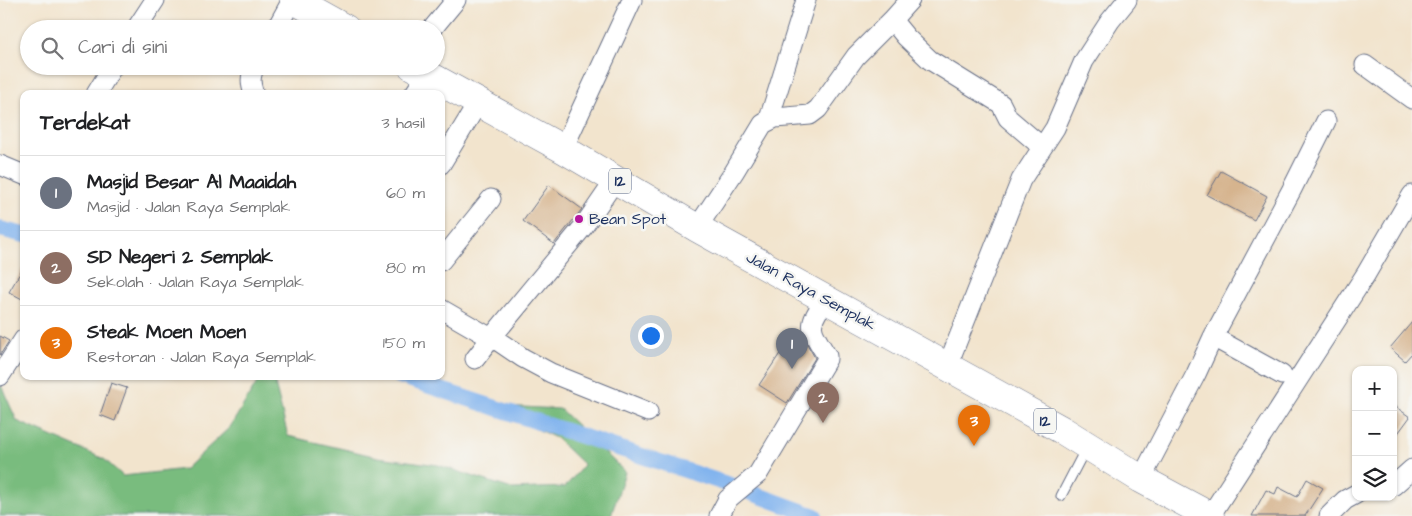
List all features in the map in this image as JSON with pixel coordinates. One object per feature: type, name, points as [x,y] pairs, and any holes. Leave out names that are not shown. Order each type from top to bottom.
[{"type":"main road","points":[[293,0],[330,20]]},
{"type":"main road","name":"Jalan Raya Semplak","points":[[418,78],[478,103],[563,149],[697,228],[1088,445],[1141,478],[1210,516]]},
{"type":"street","points":[[142,20],[155,0]]},
{"type":"street","points":[[281,20],[293,0]]},
{"type":"street","points":[[439,20],[456,0]]},
{"type":"street","points":[[563,149],[632,0]]},
{"type":"street","points":[[769,120],[806,0]]},
{"type":"street","points":[[697,228],[734,172],[762,124],[775,118],[808,115],[818,109],[856,56],[910,0]]},
{"type":"street","points":[[947,367],[1021,180],[1042,147],[1047,143],[1055,128],[1084,61],[1110,21],[1127,0]]},
{"type":"street","points":[[892,20],[906,38],[930,60],[1001,104],[1008,118],[1042,147]]},
{"type":"street","points":[[1365,65],[1412,99]]},
{"type":"street","points":[[98,90],[108,75]]},
{"type":"street","points":[[251,75],[250,82],[253,90]]},
{"type":"street","points":[[445,157],[478,103]]},
{"type":"street","points":[[1141,478],[1196,374],[1212,337],[1292,189],[1326,120]]},
{"type":"street","points":[[0,165],[20,173]]},
{"type":"street","points":[[476,359],[491,337],[583,227],[616,179]]},
{"type":"street","points":[[1210,516],[1366,274],[1412,195]]},
{"type":"street","points":[[445,256],[491,199]]},
{"type":"street","points":[[719,516],[728,499],[758,474],[827,359],[811,330],[814,316],[825,300]]},
{"type":"street","points":[[445,311],[550,373],[648,412]]},
{"type":"street","points":[[1212,337],[1282,375]]},
{"type":"street","points":[[0,376],[20,347]]},
{"type":"street","points":[[1397,482],[1412,469]]},
{"type":"street","points":[[1330,516],[1345,500],[1352,496]]},
{"type":"lane","points":[[1061,496],[1088,445]]},
{"type":"green space","points":[[259,380],[274,380],[288,436],[378,457],[438,465],[512,489],[565,487],[584,465],[556,438],[485,405],[560,409],[625,472],[611,516],[0,516],[0,383],[17,421],[104,459],[123,476],[185,469],[230,427]]},
{"type":"building","points":[[1221,171],[1267,196],[1254,220],[1207,195]]},
{"type":"building","points":[[549,185],[582,209],[554,244],[523,221]]},
{"type":"building","points":[[20,273],[20,298],[9,292]]},
{"type":"building","points":[[1412,322],[1412,353],[1405,361],[1390,348]]},
{"type":"building","points":[[793,334],[806,342],[815,358],[787,403],[759,385]]},
{"type":"building","points":[[0,336],[9,341],[0,355]]},
{"type":"building","points":[[111,383],[127,388],[115,421],[100,415]]},
{"type":"building","points":[[1397,408],[1410,417],[1397,435]]},
{"type":"building","points":[[1307,479],[1323,488],[1305,516],[1252,516],[1266,490],[1275,494],[1278,487],[1297,497]]},
{"type":"waterway","points":[[0,229],[20,234]]},
{"type":"waterway","points":[[411,380],[727,484],[815,516]]},
{"type":"place","name":"Bean Spot","points":[[579,219]]},
{"type":"place","name":"Masjid Besar Al Maaidah","points":[[792,369]]},
{"type":"place","name":"SD Negeri 2 Semplak","points":[[823,423]]},
{"type":"place","name":"Steak Moen Moen","points":[[974,446]]}]
